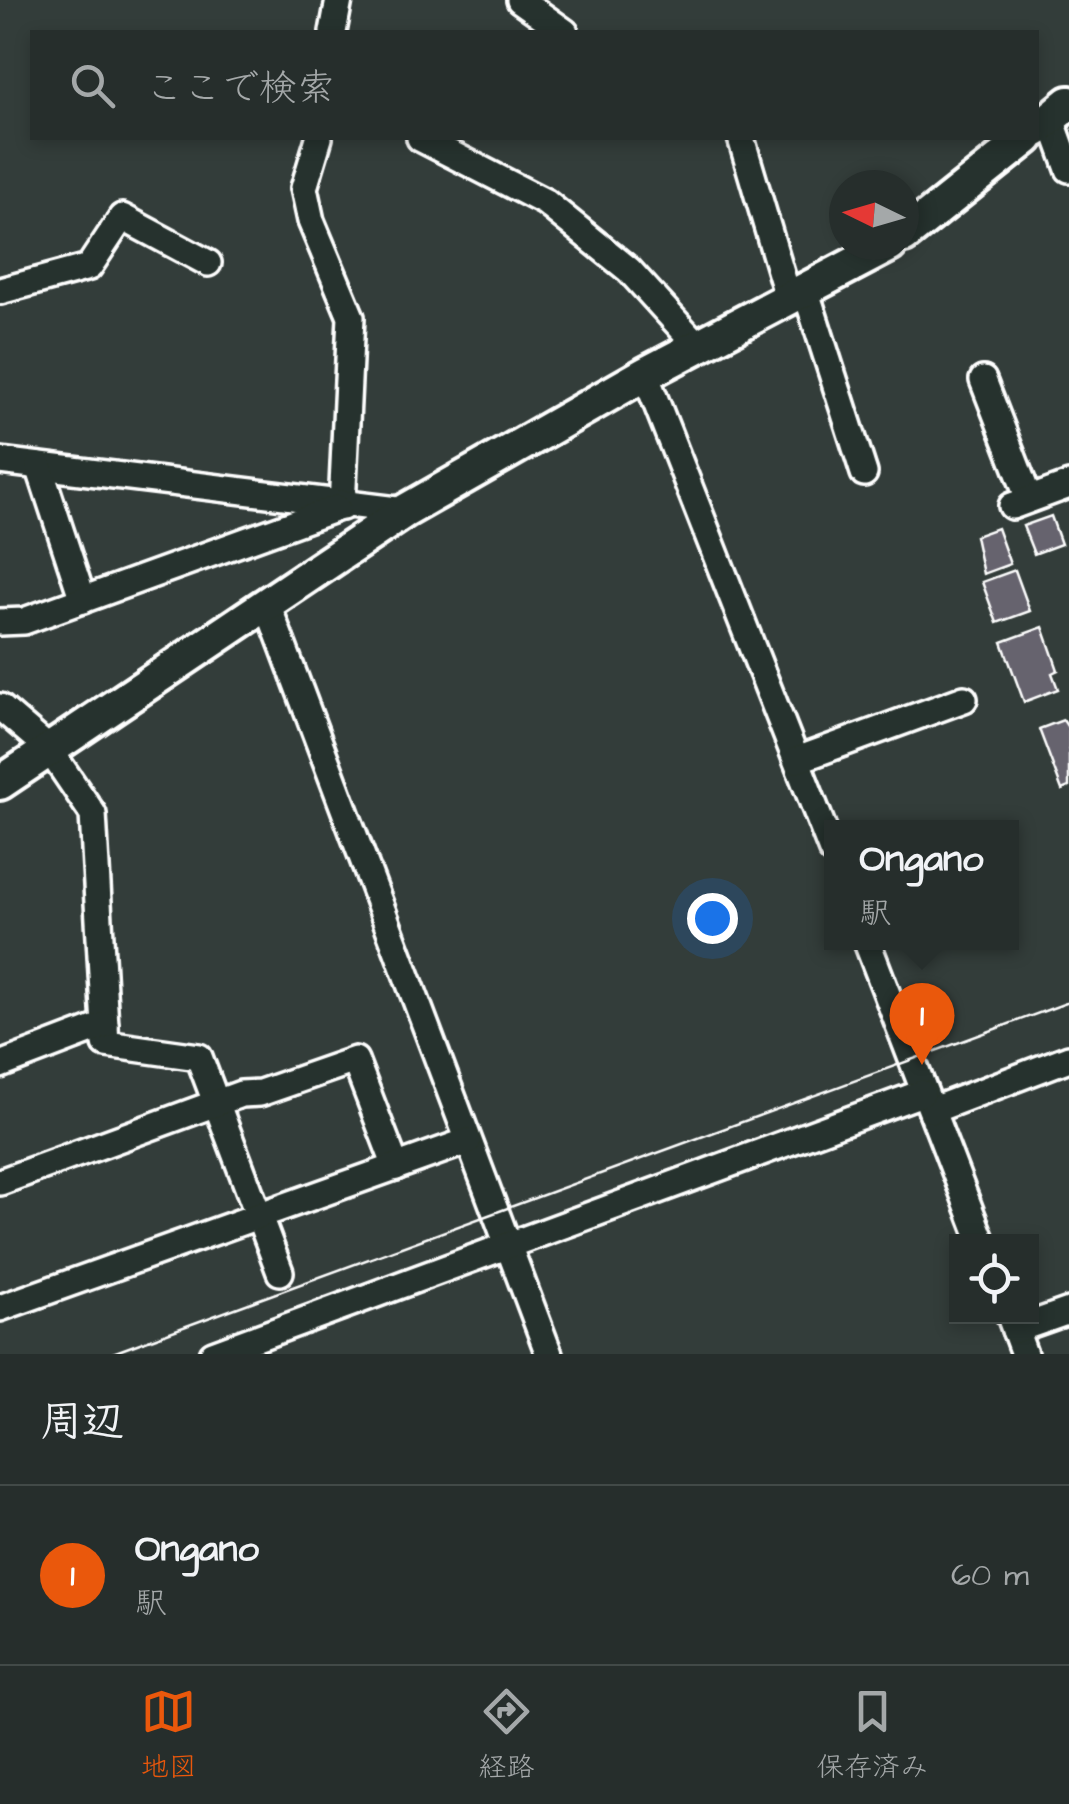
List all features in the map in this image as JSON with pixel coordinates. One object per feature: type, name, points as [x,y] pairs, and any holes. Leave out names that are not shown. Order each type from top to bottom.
[{"type":"street","points":[[332,30],[339,0]]},
{"type":"street","points":[[520,0],[562,30]]},
{"type":"street","points":[[1046,122],[1069,168]]},
{"type":"street","points":[[319,140],[304,188],[311,221],[352,318],[342,507]]},
{"type":"street","points":[[424,140],[545,202],[629,270],[698,346]]},
{"type":"street","points":[[743,140],[864,473]]},
{"type":"street","points":[[919,224],[1024,140]]},
{"type":"street","points":[[0,291],[89,267],[122,218],[208,262]]},
{"type":"street","points":[[0,783],[405,511],[645,374],[861,260]]},
{"type":"street","points":[[645,374],[824,830]]},
{"type":"street","points":[[983,380],[1021,502],[1069,485]]},
{"type":"street","points":[[0,461],[342,507],[405,511]]},
{"type":"street","points":[[39,466],[83,600]]},
{"type":"street","points":[[0,622],[24,621],[342,507]]},
{"type":"street","points":[[266,601],[549,1354]]},
{"type":"street","points":[[797,760],[964,698]]},
{"type":"street","points":[[0,707],[49,749],[93,814],[106,1044],[199,1057],[280,1272]]},
{"type":"street","points":[[870,950],[979,1234]]},
{"type":"street","points":[[0,1065],[104,1025]]},
{"type":"street","points":[[213,1354],[927,1101],[1069,1058]]},
{"type":"street","points":[[0,1182],[241,1094],[260,1093],[355,1060],[396,1167]]},
{"type":"street","points":[[0,1308],[468,1141]]},
{"type":"street","points":[[1016,1334],[1069,1311]]},
{"type":"building","points":[[1051,516],[1061,544],[1034,554],[1023,526]]},
{"type":"building","points":[[997,528],[1010,564],[983,574],[975,536]]},
{"type":"building","points":[[1015,570],[1030,611],[997,623],[982,582]]},
{"type":"building","points":[[1043,627],[1058,670],[1052,673],[1058,689],[1024,702],[1002,642]]},
{"type":"building","points":[[1063,720],[1069,729],[1069,787],[1062,790],[1039,729]]},
{"type":"tram line","points":[[110,1354],[1069,1002]]},
{"type":"place","name":"Ongano","points":[[922,1065]]}]
